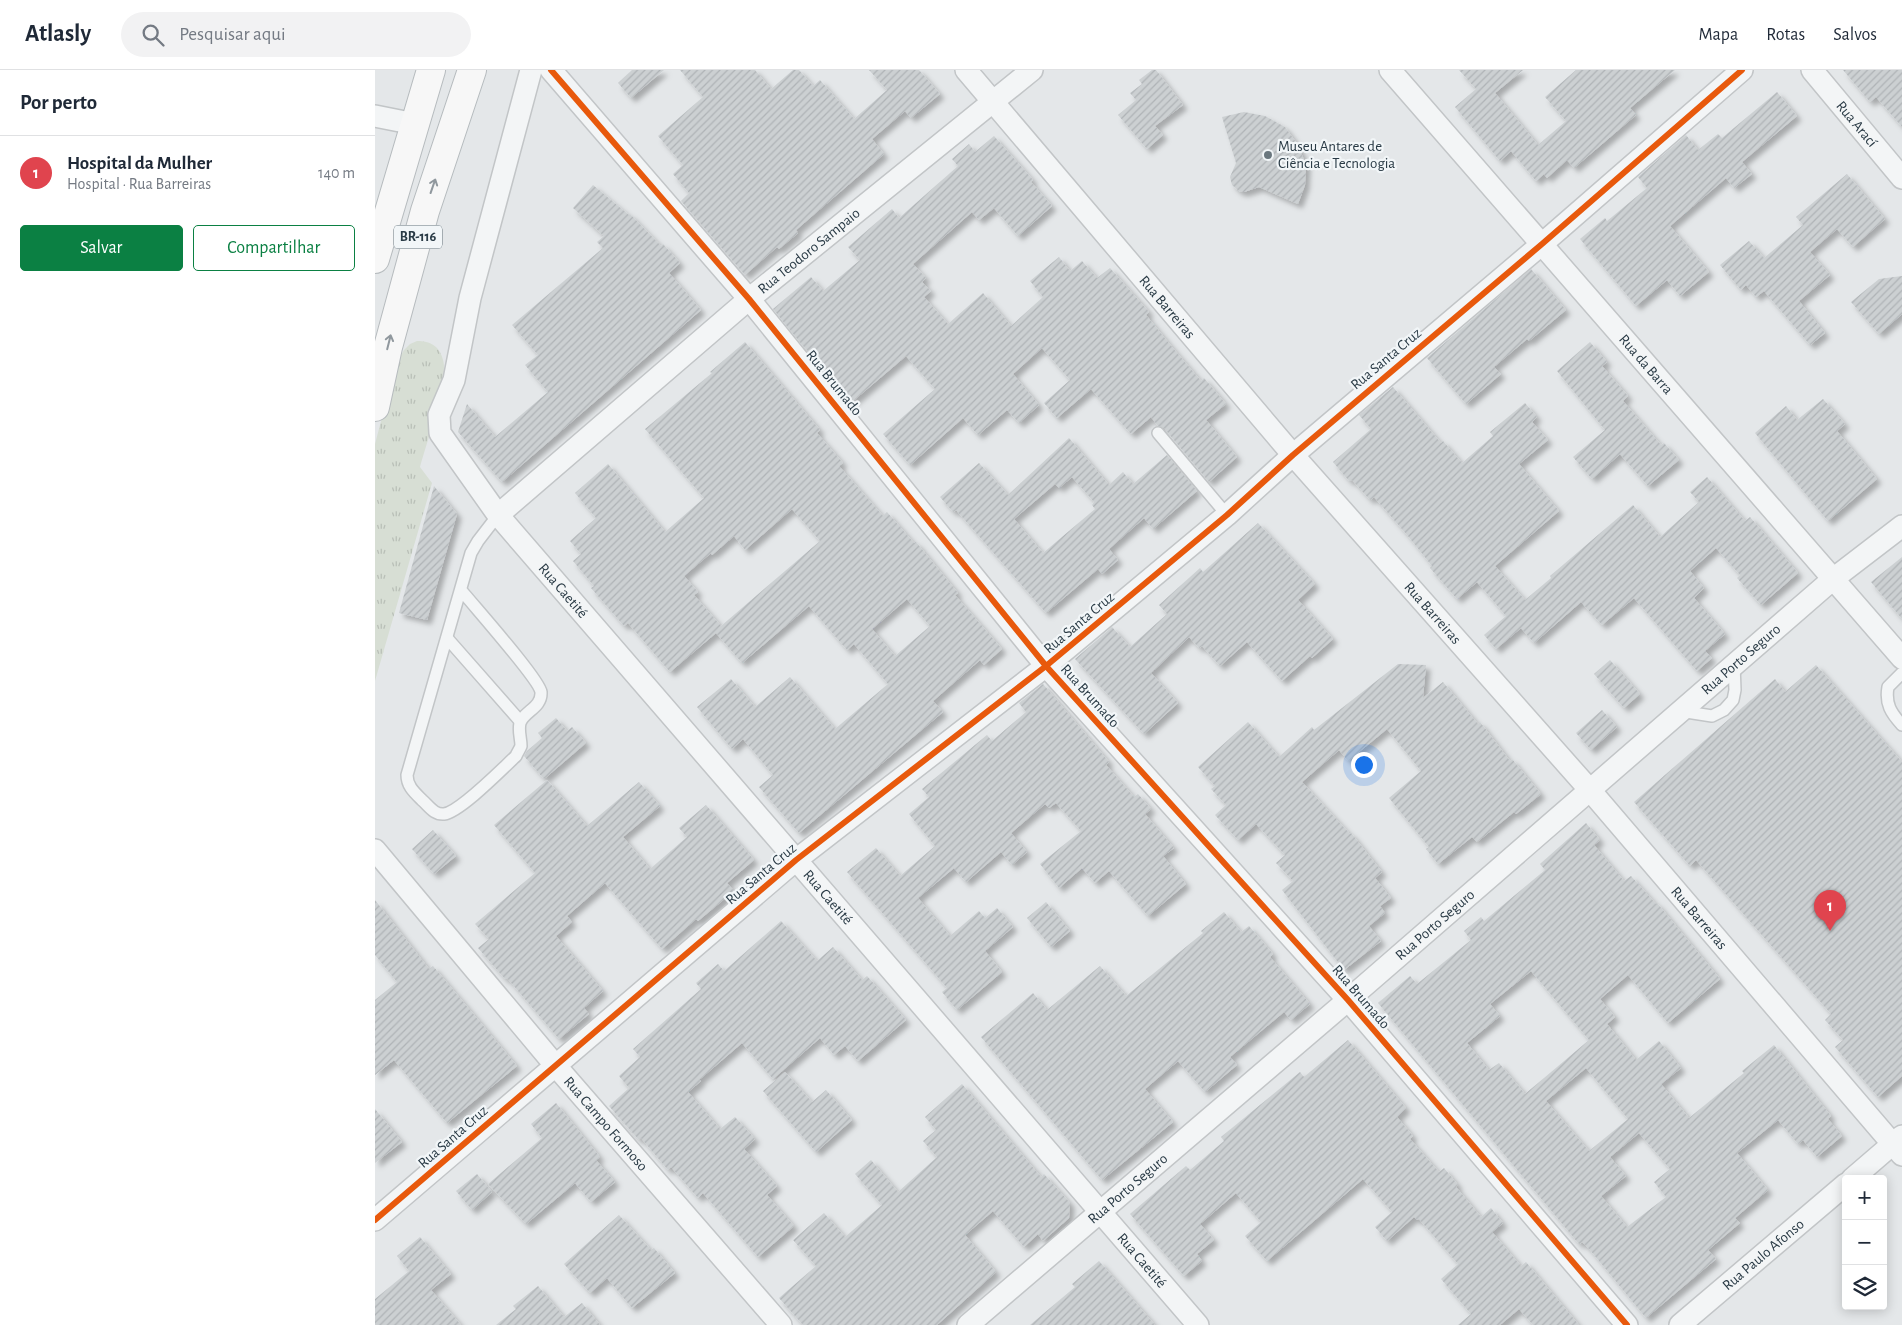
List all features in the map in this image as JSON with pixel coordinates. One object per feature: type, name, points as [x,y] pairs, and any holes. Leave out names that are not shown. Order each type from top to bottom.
[{"type":"highway","points":[[375,260],[431,70]]},
{"type":"highway","name":"BR-116","points":[[375,407],[388,347],[425,211],[472,70]]},
{"type":"street","name":"Rua Caetité","points":[[531,70],[470,298],[451,392],[439,415],[440,432],[498,515],[1198,1325]]},
{"type":"street","name":"Rua Brumado","points":[[551,70],[749,299],[1046,666],[1348,1000],[1627,1325]]},
{"type":"street","name":"Rua Barreiras","points":[[966,70],[1293,455],[1589,789],[1899,1145]]},
{"type":"street","name":"Rua Teodoro Sampaio","points":[[498,515],[749,299],[1032,70]]},
{"type":"street","name":"Rua da Barra","points":[[1390,70],[1902,658]]},
{"type":"street","name":"Rua Santa Cruz","points":[[375,1220],[795,860],[1046,666],[1227,515],[1293,455],[1742,70]]},
{"type":"street","name":"Rua Arací","points":[[1813,70],[1902,178]]},
{"type":"street","points":[[375,116],[415,124]]},
{"type":"street","name":"Rua Porto Seguro","points":[[969,1325],[1348,1000],[1833,579],[1902,526]]},
{"type":"street","name":"Rua Campo Formoso","points":[[375,850],[555,1066],[781,1325]]},
{"type":"street","points":[[1858,1175],[1899,1145]]},
{"type":"street","name":"Rua Paulo Afonso","points":[[1680,1325],[1842,1187]]},
{"type":"lane","points":[[1158,433],[1227,515]]},
{"type":"lane","points":[[461,590],[527,670],[541,691],[540,700],[536,706],[520,722],[521,746],[516,756],[458,808],[443,814],[435,812],[411,788],[407,783],[407,775],[471,553],[498,515]]},
{"type":"lane","points":[[447,638],[520,722]]},
{"type":"lane","points":[[1680,711],[1712,716],[1724,710],[1733,700],[1735,690],[1734,664]]},
{"type":"lane","points":[[1902,673],[1887,687],[1886,702],[1902,726]]},
{"type":"green space","points":[[417,341],[430,343],[437,348],[442,355],[444,369],[440,396],[420,467],[432,483],[375,681],[375,444],[396,364],[404,350],[410,344]]},
{"type":"building","points":[[632,70],[664,70],[631,98],[618,83]]},
{"type":"building","points":[[680,70],[755,70],[771,89],[793,70],[799,70],[813,86],[820,80],[854,119],[887,90],[869,70],[919,70],[940,94],[911,118],[905,111],[872,139],[884,154],[796,230],[798,233],[779,249],[777,247],[745,275],[681,201],[689,193],[673,174],[683,165],[658,136],[703,97]]},
{"type":"building","points":[[1152,70],[1156,70],[1183,105],[1155,126],[1163,135],[1147,149],[1118,115],[1136,100],[1130,93],[1142,84],[1139,80]]},
{"type":"building","points":[[1459,70],[1523,70],[1495,93],[1538,145],[1566,121],[1545,97],[1576,70],[1675,70],[1630,108],[1636,115],[1574,168],[1567,160],[1547,178],[1544,174],[1536,181],[1511,151],[1500,161],[1455,107],[1476,89]]},
{"type":"building","points":[[1843,70],[1902,70],[1902,127],[1876,97],[1870,102]]},
{"type":"building","points":[[1777,92],[1797,116],[1742,162],[1752,174],[1734,188],[1726,178],[1670,226],[1709,272],[1680,296],[1667,280],[1636,306],[1580,239],[1605,218],[1607,221],[1647,188],[1638,177],[1686,135],[1698,150],[1718,134],[1722,138]]},
{"type":"building","name":"Museu Antares de Ciência e Tecnologia","points":[[1244,112],[1265,116],[1285,127],[1298,145],[1306,165],[1305,185],[1298,204],[1259,187],[1244,192],[1239,191],[1232,185],[1230,177],[1236,163],[1222,117]]},
{"type":"building","points":[[994,136],[1033,180],[1031,182],[1052,206],[1018,236],[994,208],[979,220],[972,212],[913,264],[926,278],[922,282],[931,291],[924,297],[948,324],[983,293],[1011,326],[1043,297],[1030,281],[1059,257],[1070,271],[1082,261],[1097,278],[1110,268],[1149,312],[1146,315],[1201,381],[1204,378],[1226,404],[1206,420],[1237,457],[1209,482],[1164,428],[1158,426],[1151,417],[1131,434],[1091,389],[1057,418],[1044,403],[1070,380],[1042,348],[1013,374],[1039,405],[1019,423],[1007,410],[978,435],[963,418],[910,465],[883,434],[935,389],[906,356],[853,401],[809,350],[803,346],[773,309],[811,277],[823,291],[860,260],[848,247],[892,209],[899,218],[958,166],[952,159],[969,144],[975,152]]},
{"type":"building","points":[[1847,174],[1885,219],[1853,247],[1837,229],[1810,252],[1830,275],[1799,301],[1825,333],[1810,345],[1764,291],[1756,297],[1746,285],[1741,290],[1720,265],[1749,241],[1764,258],[1803,225],[1796,217]]},
{"type":"building","points":[[593,185],[630,214],[661,246],[663,244],[680,263],[669,273],[701,310],[502,482],[458,432],[467,404],[495,437],[548,392],[525,365],[538,355],[512,325],[603,248],[597,242],[604,236],[573,208]]},
{"type":"building","points":[[1531,269],[1566,310],[1494,367],[1501,374],[1466,404],[1427,358]]},
{"type":"building","points":[[1902,276],[1902,314],[1879,334],[1851,302],[1879,279]]},
{"type":"building","points":[[745,342],[820,430],[817,433],[843,463],[839,466],[883,516],[887,512],[914,543],[916,542],[958,593],[955,595],[1002,649],[984,665],[980,660],[933,701],[943,712],[799,833],[759,787],[773,775],[743,739],[732,749],[697,707],[731,679],[755,707],[790,677],[835,729],[888,684],[854,644],[847,650],[809,606],[742,663],[716,633],[670,672],[628,623],[624,626],[591,588],[594,586],[573,561],[581,554],[570,541],[596,518],[575,493],[608,464],[665,532],[704,498],[645,429],[712,373],[710,372]],"holes":[[[792,509],[820,541],[721,626],[694,595],[698,592],[684,576],[734,536],[745,550]],[[907,599],[930,626],[895,656],[872,629]]]},
{"type":"building","points":[[1590,342],[1607,362],[1602,366],[1628,396],[1623,401],[1661,445],[1664,443],[1679,460],[1648,486],[1620,454],[1592,479],[1573,457],[1605,430],[1557,371]]},
{"type":"building","points":[[1393,387],[1441,443],[1443,441],[1462,463],[1493,436],[1490,432],[1525,403],[1537,417],[1532,422],[1548,440],[1519,464],[1559,511],[1495,566],[1525,600],[1551,578],[1550,576],[1633,505],[1660,537],[1699,502],[1690,492],[1707,477],[1745,521],[1750,517],[1798,573],[1761,605],[1737,578],[1740,575],[1716,548],[1690,571],[1704,588],[1694,598],[1725,634],[1705,651],[1712,658],[1697,671],[1634,598],[1602,625],[1581,602],[1534,643],[1521,628],[1496,649],[1484,635],[1506,616],[1477,582],[1457,599],[1430,568],[1432,566],[1408,536],[1374,497],[1370,500],[1352,480],[1349,481],[1333,462],[1371,429],[1359,415]]},
{"type":"building","points":[[1823,399],[1845,424],[1837,431],[1877,479],[1828,521],[1755,433],[1786,406],[1797,420]]},
{"type":"building","points":[[1069,438],[1109,485],[1123,472],[1133,484],[1167,455],[1197,491],[1153,529],[1144,518],[1109,549],[1118,560],[1102,574],[1098,569],[1046,613],[956,510],[953,512],[940,497],[979,463],[1008,495]],"holes":[[[1072,477],[1094,502],[1092,505],[1095,509],[1043,553],[1014,519],[1055,484],[1059,488]]]},
{"type":"building","points":[[434,486],[457,514],[427,620],[399,613]]},
{"type":"building","points":[[1258,523],[1315,584],[1298,600],[1333,639],[1282,681],[1247,642],[1220,666],[1202,646],[1199,648],[1189,637],[1151,673],[1178,703],[1144,734],[1075,659],[1112,627],[1130,647],[1167,614],[1159,605],[1200,568],[1203,572]]},
{"type":"building","points":[[1902,557],[1902,619],[1871,582]]},
{"type":"building","points":[[1610,660],[1640,694],[1624,708],[1594,674]]},
{"type":"building","points":[[1398,664],[1426,665],[1423,698],[1443,682],[1478,724],[1480,722],[1510,761],[1512,759],[1541,794],[1516,814],[1514,812],[1477,842],[1472,837],[1438,864],[1426,849],[1429,847],[1389,798],[1421,771],[1387,729],[1348,761],[1339,750],[1302,782],[1351,833],[1382,872],[1375,878],[1391,898],[1380,906],[1385,913],[1369,926],[1381,941],[1344,970],[1282,890],[1293,881],[1276,863],[1285,855],[1256,824],[1238,840],[1215,815],[1226,805],[1211,789],[1215,786],[1198,767],[1248,722],[1279,757],[1312,727],[1314,730]]},
{"type":"building","points":[[1816,665],[1902,762],[1902,1076],[1878,1097],[1835,1047],[1843,1040],[1825,1020],[1831,1014],[1696,860],[1690,866],[1634,802],[1775,679],[1785,692]]},
{"type":"building","points":[[1043,684],[1109,762],[1106,765],[1134,797],[1138,794],[1151,809],[1145,814],[1174,848],[1163,856],[1186,884],[1148,916],[1109,871],[1095,883],[1082,868],[1059,888],[1040,864],[1081,831],[1056,803],[1049,808],[1045,804],[1011,833],[1027,852],[1012,865],[1001,852],[966,882],[954,868],[918,898],[950,936],[979,911],[985,918],[997,908],[1013,927],[985,951],[1002,972],[957,1010],[942,992],[947,988],[847,872],[876,848],[900,876],[935,846],[909,814],[929,797],[922,789],[987,735],[992,741],[1026,712],[1019,703]]},
{"type":"building","points":[[1602,710],[1617,727],[1591,750],[1576,733]]},
{"type":"building","points":[[556,718],[567,731],[572,727],[586,743],[544,779],[524,756],[542,738],[538,733]]},
{"type":"building","points":[[547,780],[587,826],[639,782],[660,806],[623,837],[650,869],[687,837],[679,828],[706,805],[754,860],[727,883],[734,891],[698,921],[696,919],[662,949],[605,883],[567,916],[572,922],[556,936],[603,991],[584,1008],[589,1014],[559,1039],[507,978],[505,979],[478,948],[489,939],[475,924],[535,873],[494,825]]},
{"type":"building","points":[[1586,823],[1600,840],[1594,845],[1624,881],[1631,876],[1657,903],[1720,979],[1668,1023],[1628,975],[1600,999],[1615,1017],[1607,1024],[1636,1060],[1659,1041],[1681,1068],[1661,1084],[1689,1118],[1744,1073],[1742,1071],[1774,1045],[1831,1116],[1828,1119],[1842,1136],[1817,1157],[1803,1140],[1798,1144],[1778,1120],[1737,1153],[1768,1190],[1735,1218],[1740,1223],[1708,1250],[1716,1259],[1646,1318],[1590,1250],[1582,1242],[1579,1244],[1378,1003],[1410,976],[1417,984],[1471,940],[1464,931],[1481,917],[1484,921],[1545,870],[1540,864]],"holes":[[[1531,971],[1589,1040],[1525,1094],[1499,1063],[1489,1070],[1467,1043],[1500,1016],[1490,1004]],[[1586,1068],[1628,1119],[1589,1151],[1546,1101]],[[1639,1133],[1670,1169],[1654,1182],[1666,1197],[1627,1227],[1601,1196],[1626,1176],[1610,1157]]]},
{"type":"building","points":[[433,830],[456,856],[434,874],[412,849]]},
{"type":"building","points":[[375,900],[429,969],[433,966],[517,1066],[447,1123],[394,1060],[375,1075],[375,1000],[397,982],[375,955]]},
{"type":"building","points":[[1046,902],[1070,931],[1051,947],[1027,918]]},
{"type":"building","points":[[1224,912],[1241,932],[1249,926],[1273,954],[1270,957],[1310,1004],[1291,1020],[1284,1012],[1230,1057],[1237,1065],[1205,1092],[1178,1061],[1145,1089],[1173,1122],[1102,1180],[981,1037],[1033,993],[1047,1010],[1100,966],[1126,996],[1203,933],[1201,931]]},
{"type":"building","points":[[781,921],[817,961],[833,947],[862,980],[867,976],[906,1020],[858,1061],[845,1046],[834,1055],[820,1038],[773,1079],[742,1043],[688,1092],[720,1129],[735,1117],[755,1139],[744,1149],[777,1186],[767,1195],[794,1226],[758,1257],[703,1193],[698,1198],[671,1167],[668,1170],[641,1138],[639,1140],[609,1106],[629,1088],[619,1076],[640,1057],[633,1049],[701,989],[696,983],[718,964],[724,971]]},
{"type":"building","points":[[1348,1040],[1406,1108],[1397,1117],[1413,1136],[1410,1139],[1439,1172],[1444,1168],[1458,1185],[1456,1187],[1481,1217],[1491,1208],[1503,1223],[1492,1232],[1521,1266],[1526,1262],[1579,1325],[1533,1325],[1519,1309],[1500,1325],[1458,1325],[1471,1314],[1441,1279],[1458,1264],[1419,1219],[1417,1220],[1414,1217],[1387,1241],[1375,1227],[1392,1212],[1363,1179],[1267,1261],[1245,1236],[1261,1222],[1236,1193],[1200,1224],[1214,1240],[1197,1254],[1202,1261],[1184,1276],[1130,1214],[1186,1166],[1190,1170],[1224,1141],[1221,1137],[1300,1072],[1304,1077]]},
{"type":"building","points":[[785,1072],[812,1102],[826,1090],[852,1120],[816,1152],[763,1091]]},
{"type":"building","points":[[962,1084],[1041,1177],[1044,1174],[1070,1203],[1069,1218],[1043,1241],[1038,1234],[1024,1247],[993,1211],[965,1235],[996,1272],[937,1325],[803,1325],[779,1298],[816,1266],[793,1240],[824,1213],[845,1237],[882,1205],[855,1174],[871,1160],[898,1192],[937,1157],[923,1141],[936,1130],[925,1117]]},
{"type":"building","points":[[556,1103],[600,1157],[596,1160],[615,1182],[591,1202],[575,1183],[526,1224],[488,1184],[542,1138],[531,1124]]},
{"type":"building","points":[[375,1109],[402,1142],[375,1163]]},
{"type":"building","points":[[477,1174],[492,1192],[472,1210],[456,1191]]},
{"type":"building","points":[[619,1215],[651,1250],[654,1248],[675,1273],[632,1308],[607,1278],[590,1293],[564,1264]]},
{"type":"building","points":[[420,1237],[451,1274],[431,1290],[461,1325],[375,1325],[375,1299],[409,1271],[397,1256]]},
{"type":"building","points":[[1099,1261],[1155,1325],[1030,1325],[1075,1287],[1072,1284]]},
{"type":"building","points":[[538,1286],[564,1317],[582,1303],[600,1325],[496,1325],[516,1309],[513,1306]]},
{"type":"cycle path","points":[[551,70],[749,299],[1046,666],[1348,1000],[1627,1325]]},
{"type":"cycle path","points":[[375,1220],[796,860],[1046,666],[1227,515],[1293,455],[1542,244],[1742,70]]},
{"type":"place","name":"Museu Antares de Ciência e Tecnologia","points":[[1268,155]]},
{"type":"place","name":"Hospital da Mulher","points":[[1830,931]]}]
